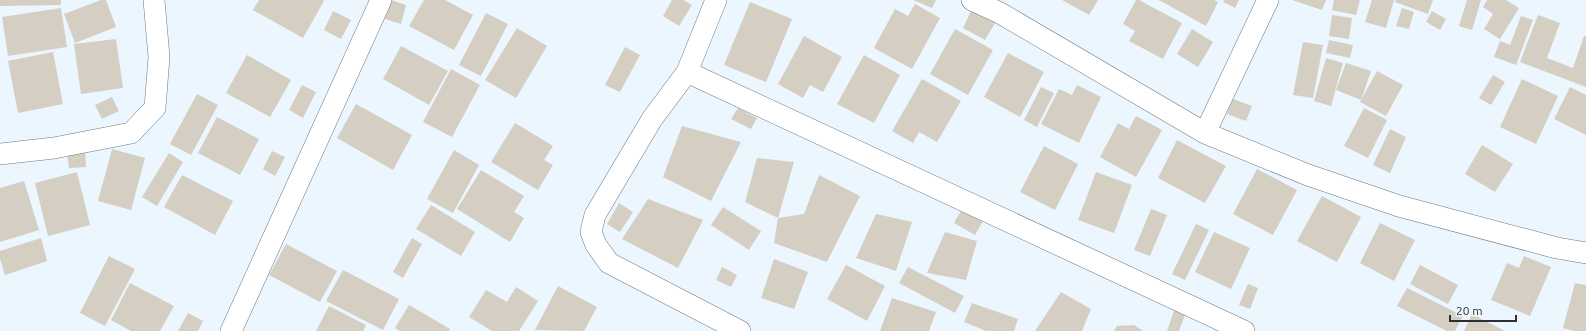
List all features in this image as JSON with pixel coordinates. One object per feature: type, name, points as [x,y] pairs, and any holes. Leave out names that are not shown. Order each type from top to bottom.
[{"type":"street","points":[[0,154],[54,148],[131,133],[155,108],[160,57],[154,0]]},
{"type":"street","points":[[232,331],[333,102],[381,0]]},
{"type":"street","points":[[716,0],[687,72],[652,119],[595,215],[591,232],[596,245],[609,263],[740,331]]},
{"type":"street","points":[[972,0],[1003,7],[1205,132],[1308,175],[1399,206],[1557,248],[1586,253]]},
{"type":"street","points":[[1205,132],[1268,0]]},
{"type":"street","points":[[687,72],[1244,331]]},
{"type":"building","points":[[0,0],[61,0],[61,5],[0,6]]},
{"type":"building","points":[[101,0],[106,0],[116,27],[75,43],[64,14]]},
{"type":"building","points":[[259,0],[324,1],[303,38],[253,10]]},
{"type":"building","points":[[391,0],[406,5],[401,24],[385,19]]},
{"type":"building","points":[[424,0],[445,0],[473,15],[454,50],[409,26]]},
{"type":"building","points":[[672,0],[683,0],[692,5],[679,26],[663,16]]},
{"type":"building","points":[[913,0],[936,0],[932,8]]},
{"type":"building","points":[[1062,0],[1098,0],[1089,15]]},
{"type":"building","points":[[1136,0],[1139,0],[1182,23],[1163,59],[1129,41],[1135,31],[1123,24]]},
{"type":"building","points":[[1159,0],[1214,0],[1218,2],[1206,26]]},
{"type":"building","points":[[1224,0],[1239,0],[1235,8],[1223,2]]},
{"type":"building","points":[[1292,0],[1326,0],[1322,10]]},
{"type":"building","points":[[1334,0],[1360,0],[1356,15],[1332,10]]},
{"type":"building","points":[[1372,0],[1394,0],[1386,28],[1365,22]]},
{"type":"building","points":[[1396,0],[1433,0],[1428,14],[1395,2]]},
{"type":"building","points":[[1467,0],[1481,0],[1472,30],[1459,26]]},
{"type":"building","points":[[1487,0],[1506,0],[1519,8],[1500,39],[1484,29],[1493,14],[1483,7]]},
{"type":"building","points":[[750,2],[792,19],[766,82],[724,65]]},
{"type":"building","points":[[915,4],[940,18],[912,69],[874,48],[895,9],[908,16]]},
{"type":"building","points":[[61,8],[67,47],[8,56],[2,17]]},
{"type":"building","points":[[1402,8],[1414,12],[1409,29],[1396,26]]},
{"type":"building","points":[[333,11],[351,20],[341,39],[324,30]]},
{"type":"building","points":[[971,11],[995,23],[985,40],[963,28]]},
{"type":"building","points":[[1432,11],[1446,19],[1440,30],[1426,22]]},
{"type":"building","points":[[486,13],[508,24],[481,76],[459,65]]},
{"type":"building","points":[[1332,15],[1352,18],[1349,39],[1329,36]]},
{"type":"building","points":[[1538,15],[1560,23],[1547,58],[1573,68],[1584,36],[1586,36],[1586,87],[1520,62]]},
{"type":"building","points":[[1521,16],[1533,20],[1516,65],[1494,57],[1500,41],[1510,45]]},
{"type":"building","points":[[517,28],[547,46],[516,98],[485,80]]},
{"type":"building","points":[[955,29],[993,50],[968,95],[930,74]]},
{"type":"building","points":[[1192,29],[1213,42],[1198,67],[1177,54]]},
{"type":"building","points":[[804,36],[842,57],[823,92],[810,85],[803,98],[778,84]]},
{"type":"building","points":[[116,39],[123,88],[81,94],[74,44]]},
{"type":"building","points":[[1329,40],[1353,45],[1350,58],[1326,53]]},
{"type":"building","points":[[1303,42],[1323,45],[1313,98],[1293,95]]},
{"type":"building","points":[[401,46],[448,71],[429,105],[383,79]]},
{"type":"building","points":[[625,47],[640,55],[620,92],[605,85]]},
{"type":"building","points":[[53,52],[63,104],[18,113],[8,61]]},
{"type":"building","points":[[1008,53],[1044,72],[1020,117],[984,97]]},
{"type":"building","points":[[247,55],[291,80],[270,117],[226,93]]},
{"type":"building","points":[[864,55],[900,75],[874,123],[837,104]]},
{"type":"building","points":[[1326,58],[1343,63],[1331,106],[1314,101]]},
{"type":"building","points":[[1346,63],[1371,71],[1361,100],[1336,90]]},
{"type":"building","points":[[451,69],[480,85],[452,137],[423,122]]},
{"type":"building","points":[[1377,71],[1403,85],[1386,116],[1360,102]]},
{"type":"building","points":[[1493,75],[1505,82],[1491,105],[1479,98]]},
{"type":"building","points":[[922,79],[961,101],[937,142],[919,132],[913,143],[892,131]]},
{"type":"building","points":[[1522,79],[1558,96],[1536,144],[1500,127]]},
{"type":"building","points":[[302,85],[316,92],[303,118],[289,110]]},
{"type":"building","points":[[1077,85],[1101,97],[1079,143],[1041,124],[1059,89],[1072,95]]},
{"type":"building","points":[[1041,87],[1054,93],[1037,127],[1024,120]]},
{"type":"building","points":[[1570,87],[1586,95],[1586,135],[1554,119]]},
{"type":"building","points":[[197,94],[218,105],[191,155],[170,144]]},
{"type":"building","points":[[112,97],[119,111],[102,119],[95,105]]},
{"type":"building","points":[[1233,99],[1252,106],[1246,121],[1227,114]]},
{"type":"building","points":[[356,104],[412,135],[393,170],[337,138]]},
{"type":"building","points":[[738,108],[757,118],[751,129],[731,119]]},
{"type":"building","points":[[1364,108],[1387,120],[1368,158],[1344,146]]},
{"type":"building","points":[[1136,116],[1162,130],[1136,177],[1100,157],[1118,123],[1129,129]]},
{"type":"building","points":[[217,117],[259,139],[240,175],[198,153]]},
{"type":"building","points":[[515,123],[553,146],[544,160],[553,165],[538,190],[491,162]]},
{"type":"building","points":[[682,126],[741,142],[711,201],[663,177]]},
{"type":"building","points":[[1390,129],[1406,137],[1390,173],[1373,165]]},
{"type":"building","points":[[1177,140],[1226,166],[1205,203],[1158,178]]},
{"type":"building","points":[[1482,145],[1513,164],[1495,192],[1465,174]]},
{"type":"building","points":[[1044,146],[1078,164],[1055,210],[1020,192]]},
{"type":"building","points":[[112,149],[145,158],[131,210],[98,201]]},
{"type":"building","points":[[454,150],[479,165],[453,213],[427,199]]},
{"type":"building","points":[[85,151],[86,167],[69,168],[67,153]]},
{"type":"building","points":[[272,151],[285,157],[275,176],[263,169]]},
{"type":"building","points":[[169,153],[183,162],[157,206],[142,197]]},
{"type":"building","points":[[757,158],[794,162],[778,218],[745,202]]},
{"type":"building","points":[[1257,169],[1297,190],[1273,235],[1233,214]]},
{"type":"building","points":[[481,170],[524,196],[514,212],[524,218],[510,242],[457,209]]},
{"type":"building","points":[[77,172],[90,225],[48,236],[35,183]]},
{"type":"building","points":[[1096,172],[1132,185],[1114,233],[1078,220]]},
{"type":"building","points":[[182,175],[233,201],[215,235],[164,207]]},
{"type":"building","points":[[819,175],[860,196],[827,262],[774,243],[778,218],[804,214]]},
{"type":"building","points":[[24,181],[39,230],[0,242],[0,188]]},
{"type":"building","points":[[1322,196],[1361,217],[1337,262],[1297,241]]},
{"type":"building","points":[[648,199],[703,220],[678,268],[622,239]]},
{"type":"building","points":[[619,203],[633,212],[620,232],[607,224]]},
{"type":"building","points":[[431,205],[475,232],[461,256],[416,229]]},
{"type":"building","points":[[723,207],[761,231],[749,250],[711,225]]},
{"type":"building","points":[[962,209],[983,221],[975,235],[954,223]]},
{"type":"building","points":[[1151,209],[1167,215],[1150,256],[1134,250]]},
{"type":"building","points":[[876,214],[912,222],[896,271],[856,258]]},
{"type":"building","points":[[1380,223],[1415,240],[1394,281],[1360,263]]},
{"type":"building","points":[[1196,224],[1209,230],[1185,280],[1172,274]]},
{"type":"building","points":[[945,232],[977,241],[966,280],[927,273]]},
{"type":"building","points":[[1214,232],[1250,248],[1231,289],[1195,272]]},
{"type":"building","points":[[41,238],[47,261],[5,275],[0,259],[0,251]]},
{"type":"building","points":[[412,238],[422,244],[403,278],[393,272]]},
{"type":"building","points":[[286,244],[337,271],[320,302],[269,275]]},
{"type":"building","points":[[109,256],[135,269],[105,326],[80,313]]},
{"type":"building","points":[[1524,256],[1551,267],[1530,316],[1491,300],[1507,263],[1519,268]]},
{"type":"building","points":[[774,259],[808,272],[794,309],[761,298]]},
{"type":"building","points":[[846,265],[885,286],[867,321],[827,299]]},
{"type":"building","points":[[1420,265],[1458,285],[1448,304],[1410,284]]},
{"type":"building","points":[[722,267],[737,275],[731,287],[716,280]]},
{"type":"building","points":[[908,267],[964,296],[955,313],[899,283]]},
{"type":"building","points":[[343,270],[399,299],[383,330],[326,301]]},
{"type":"building","points":[[130,283],[174,306],[160,331],[131,331],[111,320]]},
{"type":"building","points":[[1575,283],[1586,285],[1586,331],[1574,331],[1563,328]]},
{"type":"building","points":[[1248,284],[1258,288],[1250,309],[1239,305]]},
{"type":"building","points":[[558,286],[597,307],[584,331],[535,330]]},
{"type":"building","points":[[516,287],[538,301],[519,331],[492,331],[469,317],[486,290],[507,302]]},
{"type":"building","points":[[1407,288],[1463,316],[1455,331],[1447,331],[1397,306]]},
{"type":"building","points":[[1061,292],[1091,309],[1082,331],[1035,331]]},
{"type":"building","points":[[892,298],[936,312],[929,331],[880,331]]},
{"type":"building","points":[[972,303],[1018,319],[1014,331],[986,331],[964,322]]},
{"type":"building","points":[[409,305],[450,329],[449,331],[400,331],[395,328]]},
{"type":"building","points":[[329,306],[366,325],[363,331],[316,331]]},
{"type":"building","points":[[1175,308],[1186,312],[1179,331],[1167,331]]},
{"type":"building","points":[[188,313],[203,321],[198,331],[178,331]]},
{"type":"building","points":[[1472,314],[1505,331],[1464,331]]},
{"type":"building","points":[[1134,325],[1143,331],[1114,331],[1117,326]]}]
